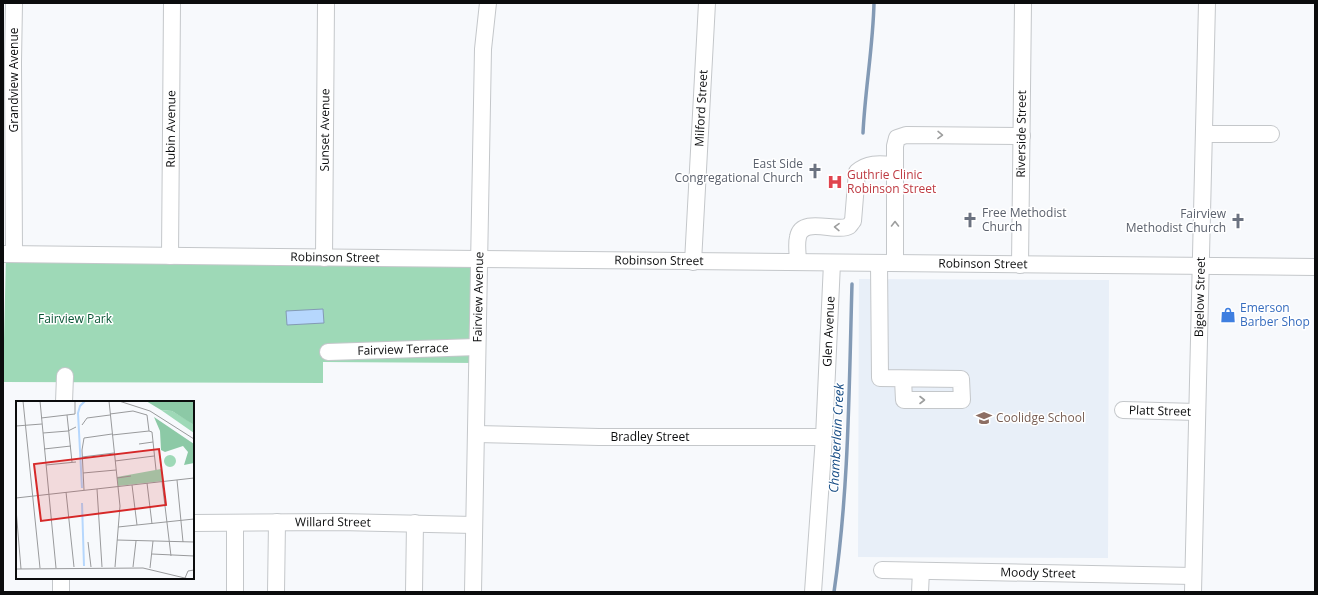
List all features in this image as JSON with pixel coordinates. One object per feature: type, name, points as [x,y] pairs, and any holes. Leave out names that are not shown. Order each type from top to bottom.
[{"type":"street","name":"Grandview Avenue","points":[[9,254],[14,3]]},
{"type":"street","name":"Rubin Avenue","points":[[170,256],[172,3]]},
{"type":"street","name":"Sunset Avenue","points":[[324,258],[326,3]]},
{"type":"street","name":"Fairview Avenue","points":[[473,592],[483,49],[488,3]]},
{"type":"street","name":"Milford Street","points":[[692,262],[707,3]]},
{"type":"street","name":"Riverside Street","points":[[1020,265],[1024,3]]},
{"type":"street","name":"Bigelow Street","points":[[1193,592],[1208,3]]},
{"type":"street","points":[[1205,134],[1271,134]]},
{"type":"street","points":[[895,263],[895,146],[897,138],[906,135],[1022,136]]},
{"type":"street","points":[[798,262],[798,237],[800,231],[811,226],[843,227],[850,225],[853,221],[857,172],[863,166],[870,164],[895,165]]},
{"type":"street","name":"Robinson Street","points":[[9,254],[479,260],[1315,267]]},
{"type":"street","name":"Glen Avenue","points":[[813,592],[824,437],[832,263]]},
{"type":"street","points":[[879,263],[880,378],[904,379]]},
{"type":"street","name":"Fairview Terrace","points":[[328,352],[477,347]]},
{"type":"street","points":[[64,401],[65,376]]},
{"type":"street","name":"Platt Street","points":[[1123,410],[1197,412]]},
{"type":"street","name":"Bradley Street","points":[[476,434],[599,437],[824,437]]},
{"type":"street","points":[[276,522],[276,592]]},
{"type":"street","name":"Willard Street","points":[[194,523],[276,522],[474,525]]},
{"type":"street","points":[[235,523],[235,592]]},
{"type":"street","points":[[414,592],[415,524]]},
{"type":"street","name":"Moody Street","points":[[882,570],[1193,576]]},
{"type":"street","points":[[920,592],[921,571]]},
{"type":"street","points":[[61,579],[61,592]]},
{"type":"shaded area","name":"Coolidge School","points":[[859,279],[1109,280],[1108,558],[858,557]]},
{"type":"green space","name":"Fairview Park","points":[[6,254],[479,259],[477,363],[323,362],[323,383],[3,382]]},
{"type":"water","points":[[323,309],[324,323],[287,325],[286,311]]},
{"type":"waterway","name":"Chamberlain Creek","points":[[863,133],[874,3]]},
{"type":"waterway","name":"Chamberlain Creek","points":[[834,592],[843,515],[849,400],[852,284]]},
{"type":"place","name":"East Side Congregational Church","points":[[815,171]]},
{"type":"place","name":"Guthrie Clinic Robinson Street","points":[[835,182]]},
{"type":"place","name":"Free Methodist Church","points":[[970,220]]},
{"type":"place","name":"Fairview Methodist Church","points":[[1238,221]]},
{"type":"place","name":"Emerson Barber Shop","points":[[1228,315]]},
{"type":"place","name":"Coolidge School","points":[[984,418]]}]
